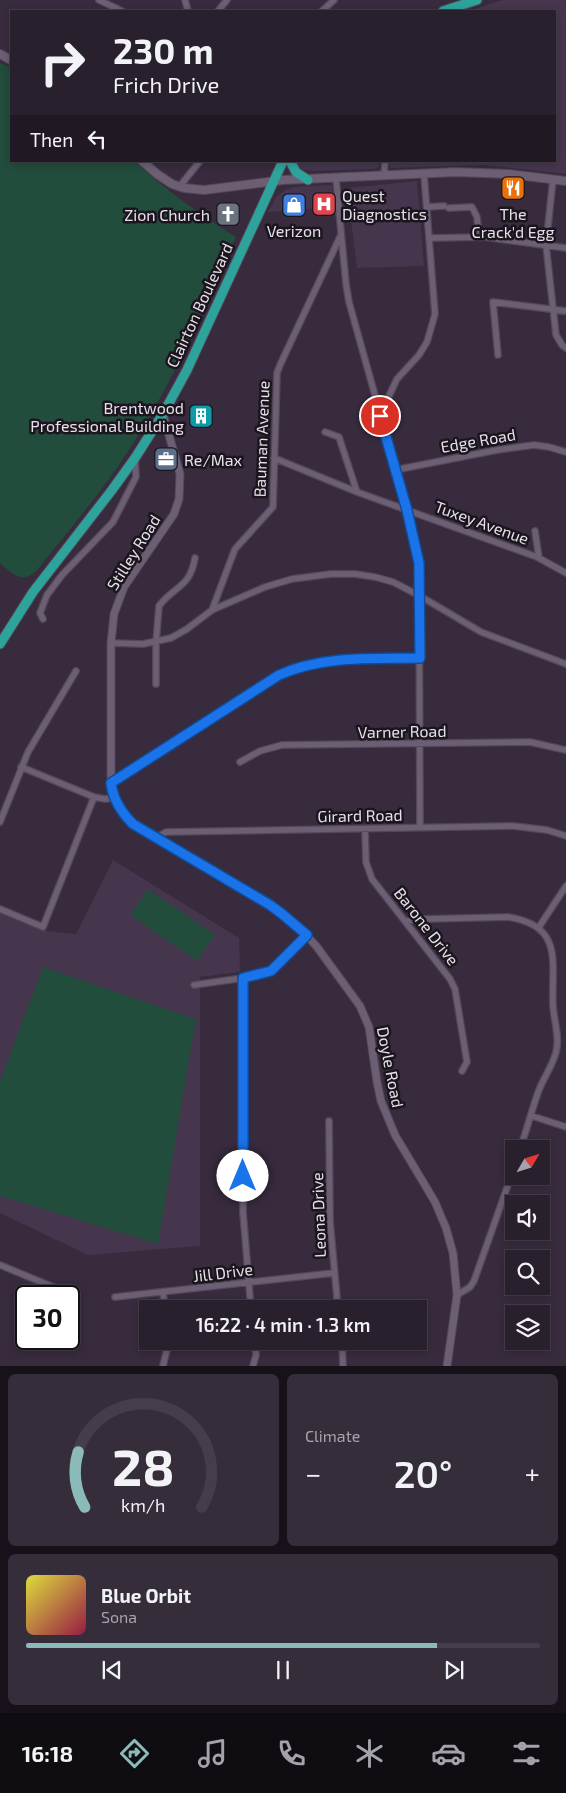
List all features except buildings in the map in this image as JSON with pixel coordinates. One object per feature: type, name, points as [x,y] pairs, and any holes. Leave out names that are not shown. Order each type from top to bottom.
[{"type":"highway","points":[[446,10],[477,0]]},
{"type":"highway","name":"Clairton Boulevard","points":[[0,644],[33,592],[135,458],[162,414],[187,370],[283,162]]},
{"type":"highway","points":[[291,162],[296,172],[308,180]]},
{"type":"main road","points":[[143,162],[165,180],[180,186],[204,190],[274,181],[470,172],[509,174],[566,181]]},
{"type":"street","points":[[99,0],[120,10]]},
{"type":"street","points":[[219,10],[227,0]]},
{"type":"street","points":[[323,10],[334,0]]},
{"type":"street","points":[[180,186],[199,162]]},
{"type":"street","points":[[384,176],[385,162]]},
{"type":"street","points":[[380,416],[397,379],[419,355],[427,342],[432,328],[435,302],[424,174]]},
{"type":"street","points":[[336,179],[349,302],[407,510],[419,563],[420,827]]},
{"type":"street","points":[[553,180],[546,245],[556,335],[566,348]]},
{"type":"street","points":[[427,207],[472,207],[477,217],[479,237]]},
{"type":"street","name":"Bauman Avenue","points":[[212,610],[235,549],[273,508],[277,373],[341,235]]},
{"type":"street","points":[[430,238],[479,237],[566,248]]},
{"type":"street","points":[[498,355],[493,302],[566,311]]},
{"type":"street","name":"Stilley Road","points":[[114,798],[111,783],[114,614],[124,586],[174,514],[179,499],[180,474],[162,414]]},
{"type":"street","points":[[325,432],[339,437],[357,492]]},
{"type":"street","name":"Edge Road","points":[[395,470],[497,450],[534,445],[548,446],[566,452]]},
{"type":"street","name":"Clairton Boulevard","points":[[44,619],[40,613],[47,595],[80,554],[113,522],[136,477],[135,458]]},
{"type":"street","name":"Tuxey Avenue","points":[[274,458],[357,492],[539,558],[566,573]]},
{"type":"street","points":[[535,531],[539,558]]},
{"type":"street","points":[[156,684],[156,643],[159,606],[187,580],[195,558]]},
{"type":"street","points":[[112,643],[156,643],[170,638],[187,630],[212,610],[265,587],[307,576],[355,574],[393,582],[480,632],[566,664]]},
{"type":"street","points":[[111,783],[279,675],[295,668],[330,660],[420,658]]},
{"type":"street","points":[[0,822],[28,752],[76,671]]},
{"type":"street","name":"Varner Road","points":[[240,762],[260,751],[282,745],[420,745],[530,742],[566,750]]},
{"type":"street","points":[[21,767],[94,796],[105,799],[114,798]]},
{"type":"street","points":[[0,910],[43,927],[94,796]]},
{"type":"street","name":"Doyle Road","points":[[114,798],[133,824],[281,913],[307,935],[353,994],[365,1015],[369,1027],[381,1101],[395,1135],[435,1202],[446,1228],[452,1253],[457,1295],[447,1366]]},
{"type":"street","name":"Girard Road","points":[[156,838],[166,832],[513,826],[547,830],[566,836]]},
{"type":"street","name":"Barone Drive","points":[[365,830],[368,871],[372,879],[444,969],[455,989],[466,1062],[462,1071]]},
{"type":"street","points":[[539,927],[566,886]]},
{"type":"street","points":[[406,921],[508,917],[522,919],[539,927],[546,937],[552,952],[553,1006],[558,1040],[556,1053],[539,1090],[523,1140]]},
{"type":"street","points":[[194,985],[243,978],[271,971],[307,935]]},
{"type":"street","points":[[243,978],[243,1212],[248,1253],[250,1300]]},
{"type":"street","points":[[532,1116],[566,1127]]},
{"type":"street","name":"Leona Drive","points":[[330,1121],[330,1222],[337,1300]]},
{"type":"street","points":[[457,1295],[470,1287],[474,1281],[508,1185]]},
{"type":"street","points":[[0,1265],[48,1285]]},
{"type":"street","name":"Jill Drive","points":[[114,1297],[334,1273]]},
{"type":"street","points":[[163,1292],[164,1300]]},
{"type":"street","points":[[163,1366],[167,1350]]},
{"type":"street","points":[[253,1366],[256,1350]]},
{"type":"street","points":[[342,1350],[343,1366]]},
{"type":"shaded area","points":[[502,0],[566,0],[566,174],[484,165],[390,168],[390,162],[556,162],[556,10],[472,10]]},
{"type":"shaded area","points":[[296,162],[380,162],[379,167],[374,169],[312,171],[300,169]]},
{"type":"shaded area","points":[[417,181],[424,266],[357,268],[347,188]]},
{"type":"shaded area","points":[[332,185],[335,207],[268,212],[276,197],[285,190],[294,187]]},
{"type":"shaded area","points":[[113,860],[239,938],[240,972],[200,977],[200,1246],[88,1255],[0,1213],[0,913],[46,931],[76,934]]},
{"type":"green space","points":[[0,63],[10,68],[10,162],[135,162],[183,201],[236,237],[174,372],[145,425],[119,466],[37,570],[27,577],[22,577],[13,574],[0,563]]},
{"type":"green space","points":[[148,889],[215,935],[197,961],[130,915]]},
{"type":"green space","points":[[43,967],[196,1019],[158,1244],[0,1196],[0,1081]]},
{"type":"place","name":"The Crack'd Egg","points":[[513,188]]},
{"type":"place","name":"Quest Diagnostics","points":[[324,204]]},
{"type":"place","name":"Verizon","points":[[294,205]]},
{"type":"place","name":"Zion Church","points":[[228,214]]},
{"type":"place","name":"Brentwood Professional Building","points":[[201,416]]},
{"type":"place","name":"Re/Max","points":[[166,459]]},
{"type":"route","points":[[243,1176],[243,978],[271,971],[307,935],[270,905],[133,824],[118,806],[111,783],[279,675],[295,668],[310,663],[330,660],[420,658],[419,563],[407,510],[380,416]]}]
